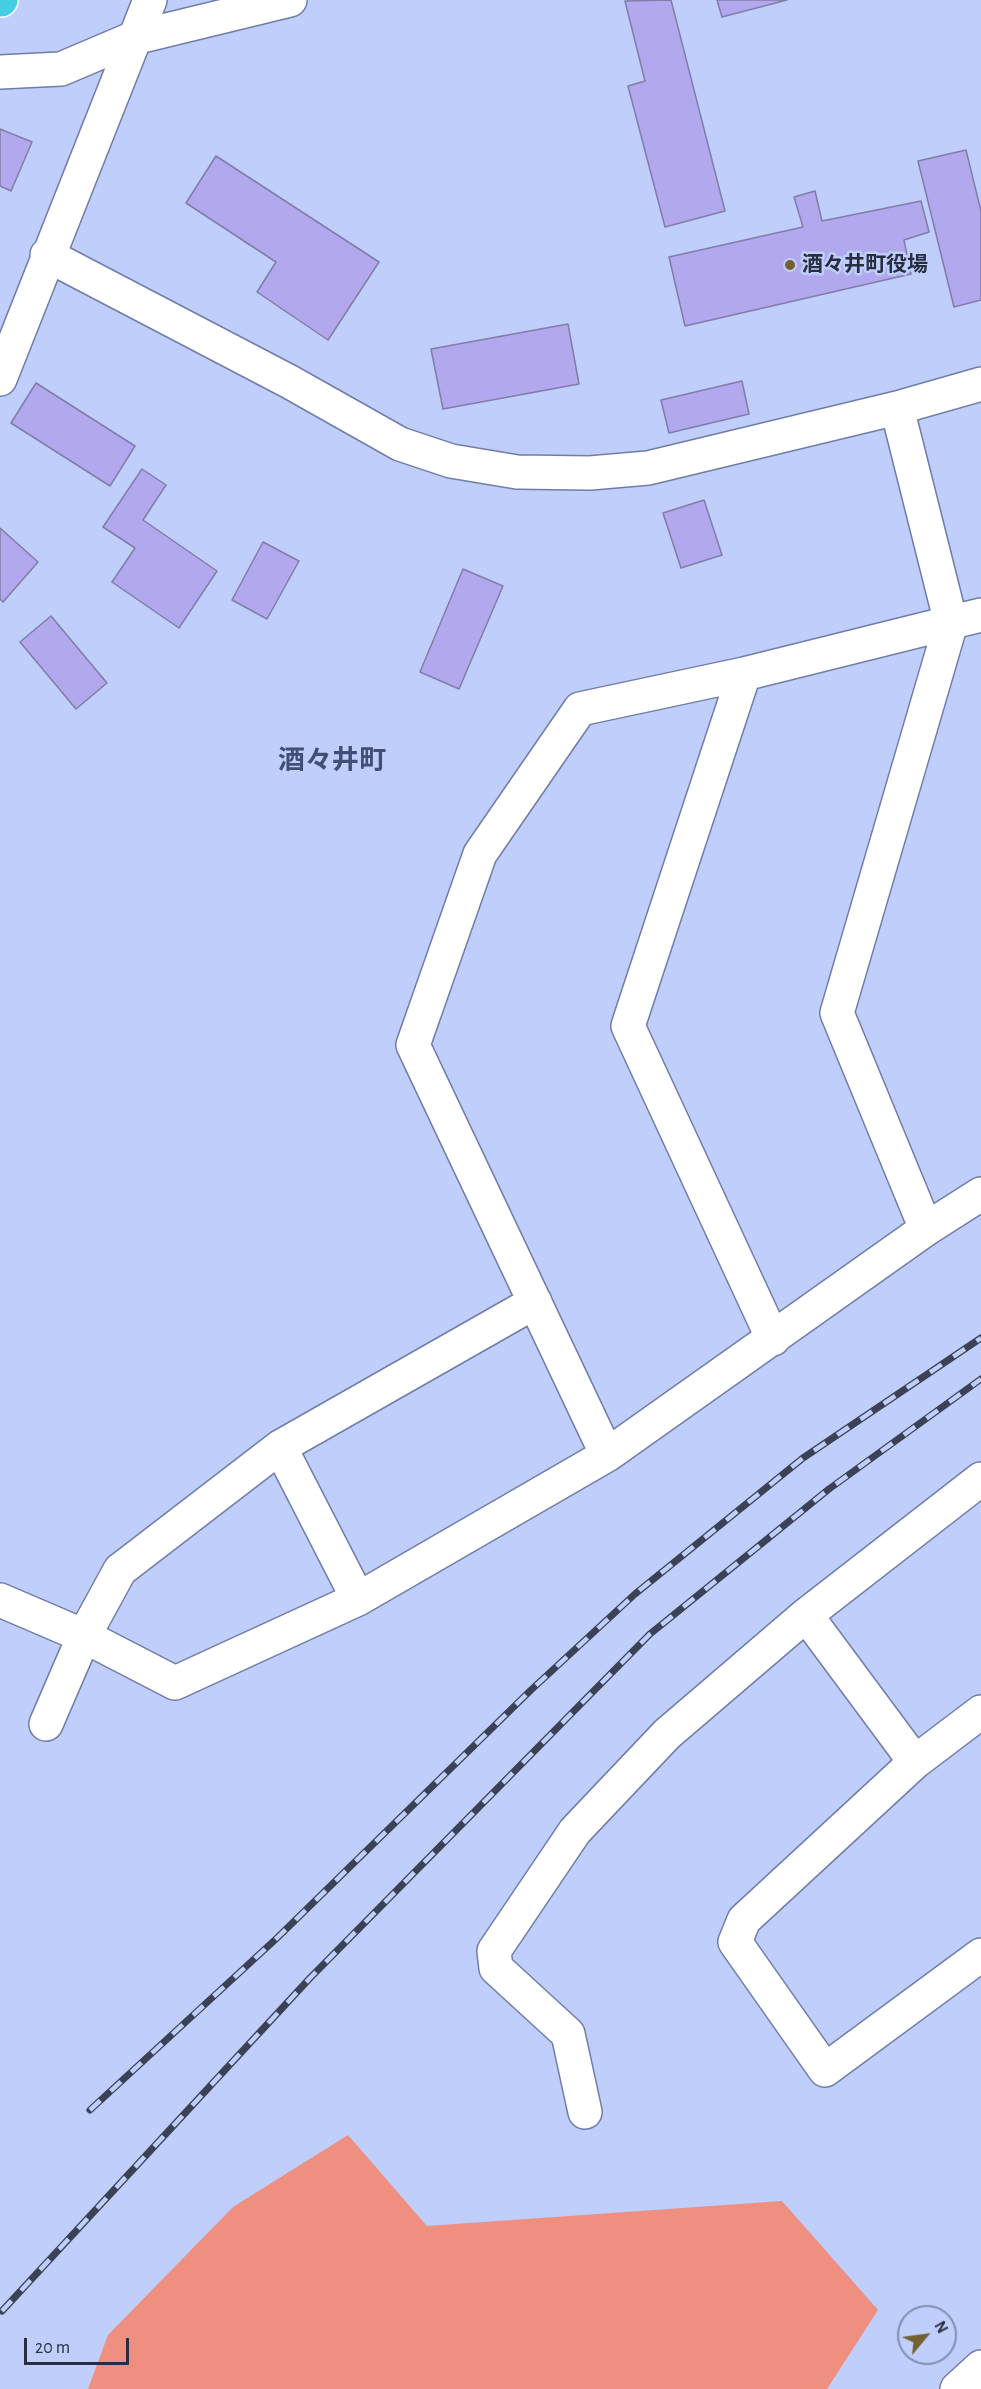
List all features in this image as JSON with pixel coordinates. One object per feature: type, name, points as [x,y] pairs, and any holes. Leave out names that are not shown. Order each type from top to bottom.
[{"type":"street","points":[[0,379],[47,255],[150,0]]},
{"type":"street","points":[[0,72],[61,69],[134,38],[290,0]]},
{"type":"street","points":[[47,255],[290,382],[400,444],[451,460],[517,472],[590,473],[648,468],[897,408],[981,384]]},
{"type":"street","points":[[897,408],[966,619],[837,1013],[926,1229]]},
{"type":"street","points":[[607,1455],[413,1045],[480,854],[580,710],[744,674],[966,619]]},
{"type":"street","points":[[744,674],[628,1026],[773,1339]]},
{"type":"street","points":[[0,1600],[84,1636],[175,1683],[358,1599],[607,1455],[926,1229],[981,1194]]},
{"type":"street","points":[[46,1724],[84,1636],[120,1569],[280,1447],[534,1302]]},
{"type":"street","points":[[280,1447],[358,1599]]},
{"type":"street","points":[[585,2112],[568,2034],[496,1968],[494,1951],[583,1822],[667,1734],[807,1615],[981,1479]]},
{"type":"street","points":[[807,1615],[915,1762]]},
{"type":"street","points":[[981,1712],[915,1762],[744,1920],[735,1942],[825,2070],[981,1954]]},
{"type":"street","points":[[957,2389],[981,2367]]},
{"type":"shaded area","points":[[348,2135],[427,2226],[782,2201],[878,2310],[827,2389],[88,2389],[108,2335],[233,2207]]},
{"type":"building","points":[[671,0],[725,211],[665,227],[628,86],[645,81],[625,1]]},
{"type":"building","points":[[717,0],[787,0],[722,17]]},
{"type":"building","points":[[0,129],[32,142],[11,191],[0,186]]},
{"type":"building","points":[[966,150],[981,211],[981,300],[954,307],[918,161]]},
{"type":"building","points":[[216,156],[379,262],[328,340],[257,292],[276,262],[186,203]]},
{"type":"building","name":"酒々井町役場","points":[[815,191],[822,221],[921,201],[929,232],[904,240],[911,274],[685,326],[669,257],[803,227],[794,197]]},
{"type":"building","points":[[568,324],[579,384],[443,409],[431,349]]},
{"type":"building","points":[[742,381],[749,414],[669,433],[661,400]]},
{"type":"building","points":[[36,383],[135,446],[110,486],[11,423]]},
{"type":"building","points":[[142,469],[166,485],[143,520],[217,571],[179,628],[112,582],[135,548],[103,527]]},
{"type":"building","points":[[704,500],[722,555],[681,568],[663,513]]},
{"type":"building","points":[[0,528],[38,562],[3,602],[0,599]]},
{"type":"building","points":[[263,542],[299,561],[267,619],[232,600]]},
{"type":"building","points":[[463,569],[503,586],[459,689],[420,672]]},
{"type":"building","points":[[51,616],[107,683],[76,709],[20,642]]},
{"type":"railway","points":[[90,2110],[277,1938],[531,1690],[635,1594],[803,1458],[981,1338]]},
{"type":"railway","points":[[2,2311],[310,1978],[650,1634],[829,1489],[981,1379]]},
{"type":"place","name":"酒々井町役場","points":[[790,265]]},
{"type":"district","name":"酒々井町","points":[[332,761]]}]
